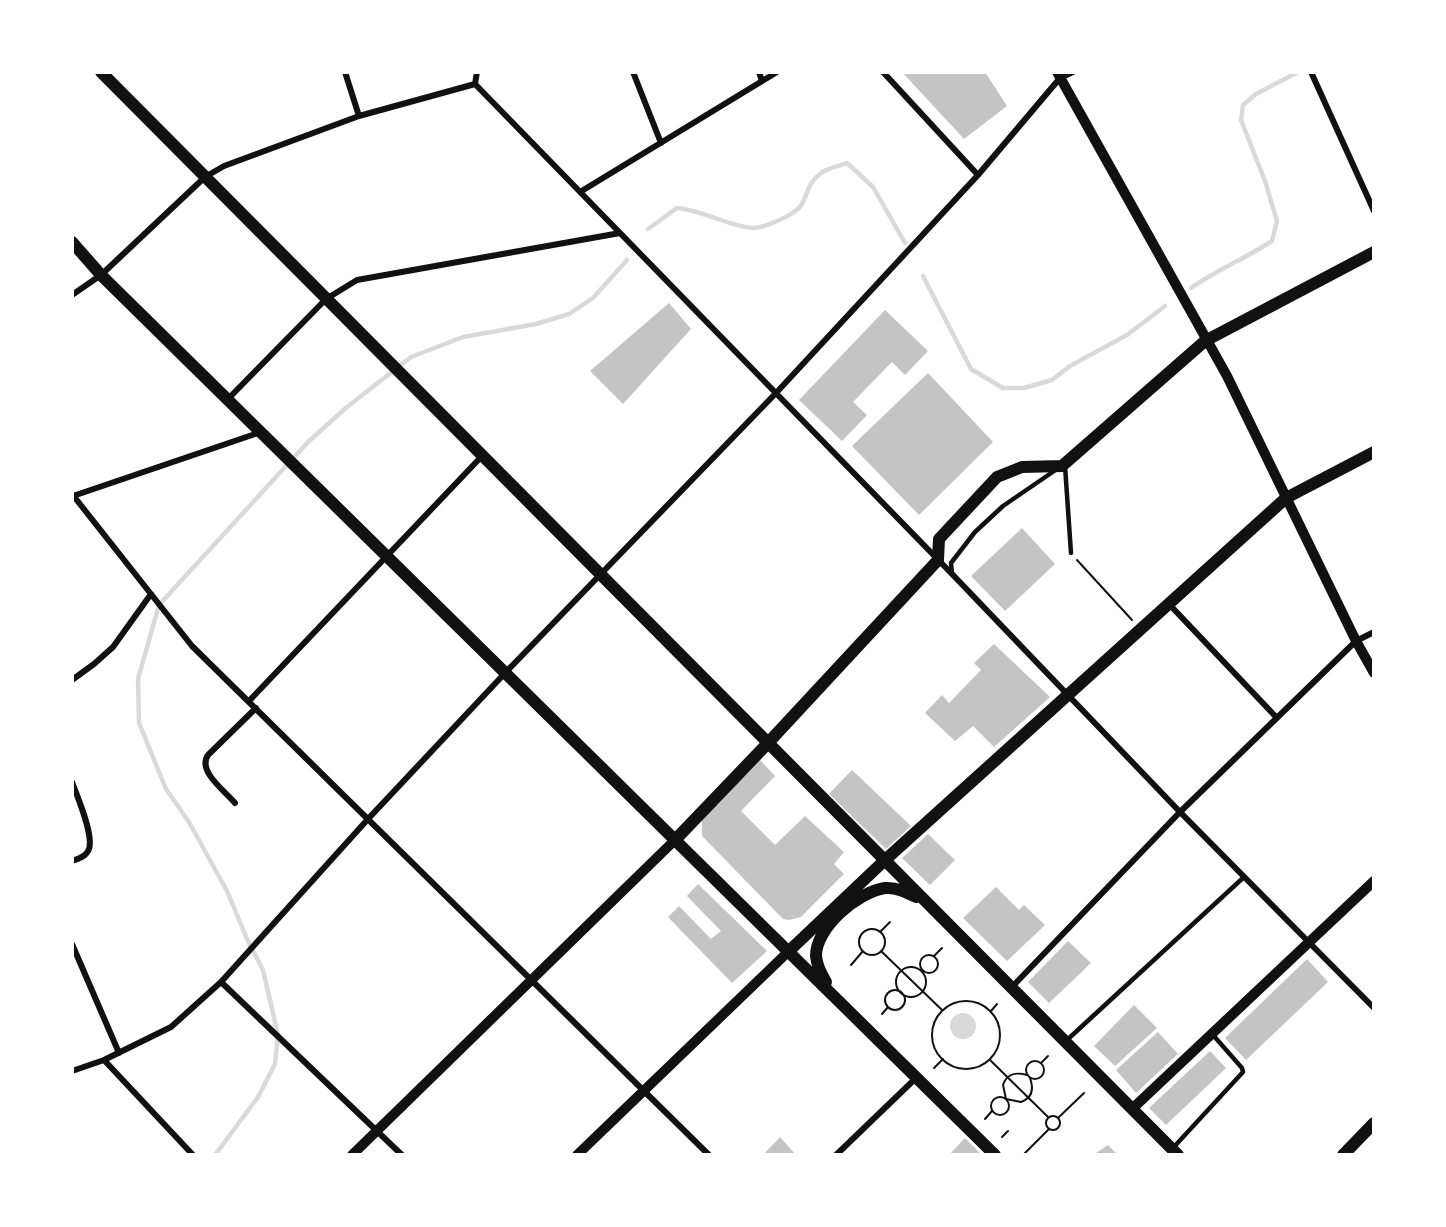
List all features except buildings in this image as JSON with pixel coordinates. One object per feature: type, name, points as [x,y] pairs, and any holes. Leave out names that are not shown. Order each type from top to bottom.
[{"type":"main road","points":[[101,72],[1175,1152]]},
{"type":"main road","points":[[72,242],[101,274],[302,474],[387,555],[995,1155]]},
{"type":"main road","points":[[676,839],[938,560],[939,539],[997,477],[1022,467],[1063,464],[1206,341],[1374,252]]},
{"type":"main road","points":[[789,951],[1067,694],[1286,498],[1374,452]]},
{"type":"main road","points":[[834,995],[818,968],[816,955],[819,941],[825,931],[848,906],[865,894],[886,888],[905,891],[925,901]]},
{"type":"main road","points":[[1343,1155],[1374,1123]]},
{"type":"street","points":[[345,72],[358,116]]},
{"type":"street","points":[[475,84],[477,72]]},
{"type":"street","points":[[633,72],[661,143]]},
{"type":"street","points":[[759,72],[762,81]]},
{"type":"street","points":[[580,192],[777,72]]},
{"type":"street","points":[[883,72],[978,175]]},
{"type":"street","points":[[72,1071],[104,1060],[171,1027],[221,982],[368,819],[506,672],[776,393],[978,175],[1059,75],[1072,72]]},
{"type":"street","points":[[1312,74],[1374,211]]},
{"type":"street","points":[[1059,75],[1227,376],[1356,641],[1374,673]]},
{"type":"street","points":[[72,295],[101,274],[205,177],[224,166],[358,116],[475,84]]},
{"type":"street","points":[[475,84],[953,575],[1180,812],[1374,1008]]},
{"type":"street","points":[[228,399],[326,299],[357,280],[620,233]]},
{"type":"street","points":[[261,432],[73,495],[192,646],[709,1155]]},
{"type":"street","points":[[249,701],[482,456]]},
{"type":"street","points":[[72,680],[114,647],[151,594]]},
{"type":"street","points":[[1168,603],[1277,718]]},
{"type":"street","points":[[1011,988],[1180,812],[1356,641],[1374,632]]},
{"type":"street","points":[[235,802],[208,773],[204,761],[256,708]]},
{"type":"street","points":[[72,782],[91,838],[90,850],[83,857],[72,861]]},
{"type":"street","points":[[352,1155],[676,839]]},
{"type":"street","points":[[1132,1109],[1374,882]]},
{"type":"street","points":[[72,944],[119,1053]]},
{"type":"street","points":[[577,1155],[789,951]]},
{"type":"street","points":[[221,982],[402,1155]]},
{"type":"street","points":[[104,1060],[192,1154]]},
{"type":"street","points":[[836,1155],[917,1078]]},
{"type":"lane","points":[[953,575],[951,563],[975,532],[1003,506],[1063,464],[1071,554]]},
{"type":"lane","points":[[1065,1041],[1244,877]]},
{"type":"lane","points":[[1175,1152],[1243,1072],[1212,1034]]},
{"type":"path","points":[[1071,554],[1140,628]]},
{"type":"path","points":[[880,932],[890,922]]},
{"type":"path","points":[[871,929],[880,932],[884,939],[881,951],[870,955],[863,951],[859,943],[862,933],[871,929]]},
{"type":"path","points":[[934,956],[942,948]]},
{"type":"path","points":[[850,965],[863,951]]},
{"type":"path","points":[[881,951],[942,1010]]},
{"type":"path","points":[[934,956],[923,957],[920,963],[922,971],[926,982],[923,991],[915,996],[903,994],[895,990],[889,992],[886,1001],[888,1007],[894,1010],[904,1004],[903,994],[896,984],[901,970],[910,967],[922,971],[929,974],[937,970],[938,961],[934,956]]},
{"type":"path","points":[[961,1000],[982,1004],[991,1011],[1000,1030],[1000,1041],[997,1051],[990,1060],[969,1069],[957,1068],[943,1059],[933,1043],[932,1031],[935,1020],[942,1010],[961,1000]]},
{"type":"path","points":[[991,1011],[997,1004]]},
{"type":"path","points":[[882,1014],[888,1007]]},
{"type":"path","points":[[1041,1063],[1048,1056]]},
{"type":"path","points":[[934,1068],[943,1059]]},
{"type":"path","points":[[990,1060],[1048,1117]]},
{"type":"path","points":[[992,1112],[1000,1116],[1010,1108],[1003,1085],[1007,1077],[1016,1073],[1036,1080],[1042,1077],[1045,1069],[1041,1063],[1035,1061],[1030,1063],[1026,1069],[1027,1075]]},
{"type":"path","points":[[992,1112],[993,1100],[1001,1097],[1021,1102],[1029,1098],[1032,1088],[1030,1078]]},
{"type":"path","points":[[1058,1118],[1084,1093]]},
{"type":"path","points":[[985,1119],[992,1112]]},
{"type":"path","points":[[1048,1117],[1058,1118]]},
{"type":"path","points":[[1048,1117],[1046,1123],[1048,1129]]},
{"type":"path","points":[[1048,1129],[1053,1131],[1059,1128],[1058,1118]]},
{"type":"path","points":[[1023,1155],[1048,1129]]},
{"type":"path","points":[[1002,1137],[1008,1131]]},
{"type":"shaded area","points":[[963,1013],[972,1017],[976,1026],[972,1035],[963,1039],[954,1035],[950,1026],[954,1017]]},
{"type":"waterway","points":[[1191,288],[1272,241],[1277,221],[1265,181],[1241,120],[1243,105],[1256,94],[1298,72]]},
{"type":"waterway","points":[[648,229],[677,208],[687,209],[743,227],[764,226],[784,218],[799,208],[812,182],[821,173],[847,163],[873,187],[905,243]]},
{"type":"waterway","points":[[215,1155],[258,1097],[275,1064],[278,1035],[263,970],[227,891],[189,822],[166,789],[139,723],[138,679],[159,605],[308,442],[347,407],[411,357],[463,337],[536,324],[569,314],[593,298],[627,260]]},
{"type":"waterway","points":[[923,276],[971,369],[1003,388],[1024,388],[1052,380],[1070,366],[1127,335],[1165,306]]}]
